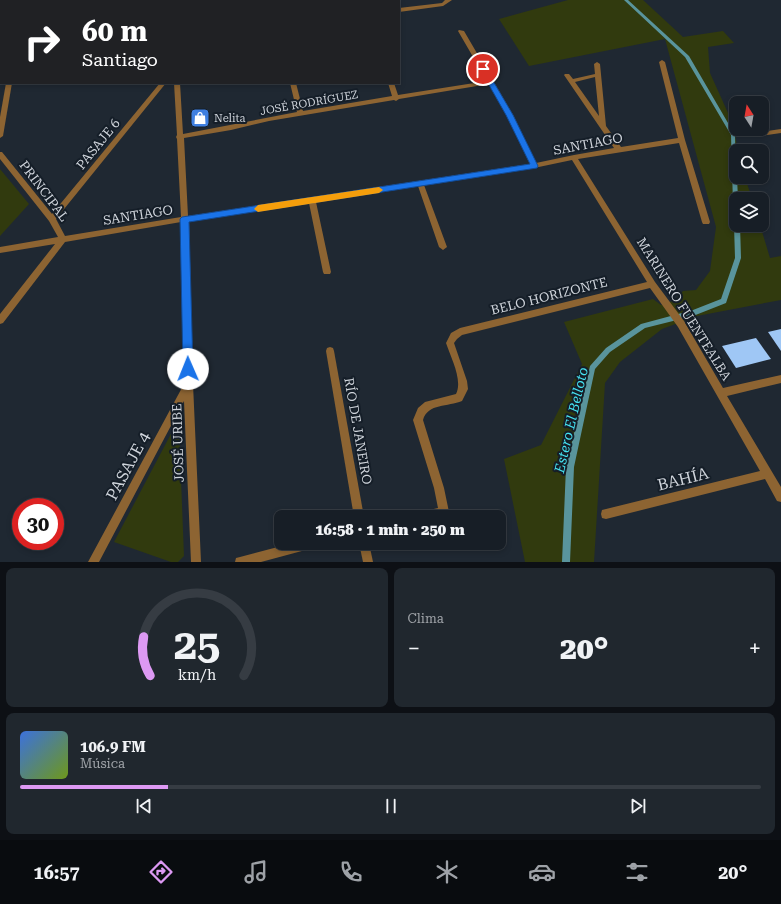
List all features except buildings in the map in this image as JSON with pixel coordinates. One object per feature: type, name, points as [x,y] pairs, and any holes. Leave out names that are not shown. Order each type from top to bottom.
[{"type":"street","points":[[400,10],[443,4],[449,0]]},
{"type":"street","points":[[461,31],[510,115],[534,166]]},
{"type":"street","points":[[662,62],[682,140],[706,222]]},
{"type":"street","points":[[597,64],[603,127]]},
{"type":"street","points":[[566,75],[619,150]]},
{"type":"street","points":[[571,81],[598,75]]},
{"type":"street","name":"JOSÉ RODRÍGUEZ","points":[[179,137],[301,114],[490,82]]},
{"type":"street","name":"PASAJE 6","points":[[52,219],[162,84]]},
{"type":"street","name":"JOSÉ URIBE","points":[[177,84],[185,219],[188,384],[196,562]]},
{"type":"street","points":[[293,84],[301,114]]},
{"type":"street","points":[[391,84],[396,99]]},
{"type":"street","points":[[0,136],[8,86]]},
{"type":"street","points":[[769,133],[781,131]]},
{"type":"street","name":"SANTIAGO","points":[[0,250],[185,219],[534,166],[574,157],[682,140]]},
{"type":"street","name":"PRINCIPAL","points":[[0,154],[52,219],[63,239],[0,320]]},
{"type":"street","name":"MARINERO FUENTEALBA","points":[[574,157],[652,284],[681,324],[781,497]]},
{"type":"street","points":[[420,183],[443,247]]},
{"type":"street","points":[[312,200],[327,272]]},
{"type":"street","name":"BELO HORIZONTE","points":[[444,510],[439,488],[418,420],[421,411],[428,405],[459,398],[463,389],[463,381],[450,343],[454,336],[460,332],[652,284]]},
{"type":"street","name":"RÍO DE JANEIRO","points":[[330,351],[358,510]]},
{"type":"street","points":[[721,393],[781,379]]},
{"type":"street","name":"PASAJE 4","points":[[94,562],[188,384]]},
{"type":"street","name":"BAHÍA","points":[[606,514],[767,474]]},
{"type":"street","points":[[240,562],[286,550]]},
{"type":"street","points":[[365,550],[368,562]]},
{"type":"green space","points":[[568,0],[643,0],[683,37],[723,31],[734,43],[708,47],[710,73],[729,115],[729,136],[735,136],[737,144],[729,144],[729,184],[747,184],[750,192],[729,192],[729,232],[762,232],[770,258],[781,256],[781,300],[697,316],[662,329],[620,362],[605,383],[594,562],[525,562],[504,459],[541,445],[582,364],[564,322],[653,299],[661,305],[675,300],[683,291],[696,290],[710,271],[716,227],[665,39],[529,66],[499,19]]},
{"type":"green space","points":[[0,169],[29,204],[0,236]]},
{"type":"green space","points":[[179,428],[184,556],[178,562],[171,562],[114,542],[173,430]]},
{"type":"waterway","name":"Estero El Belloto","points":[[626,0],[687,56],[733,135],[735,192]]},
{"type":"waterway","name":"Estero El Belloto","points":[[566,562],[570,467],[592,368],[608,350],[643,326],[693,313],[724,301],[738,258],[737,232]]},
{"type":"slow traffic","points":[[258,209],[379,190]]},
{"type":"place","name":"Nelita","points":[[200,118]]},
{"type":"route","points":[[188,369],[185,219],[534,166],[510,115],[483,69]]}]
